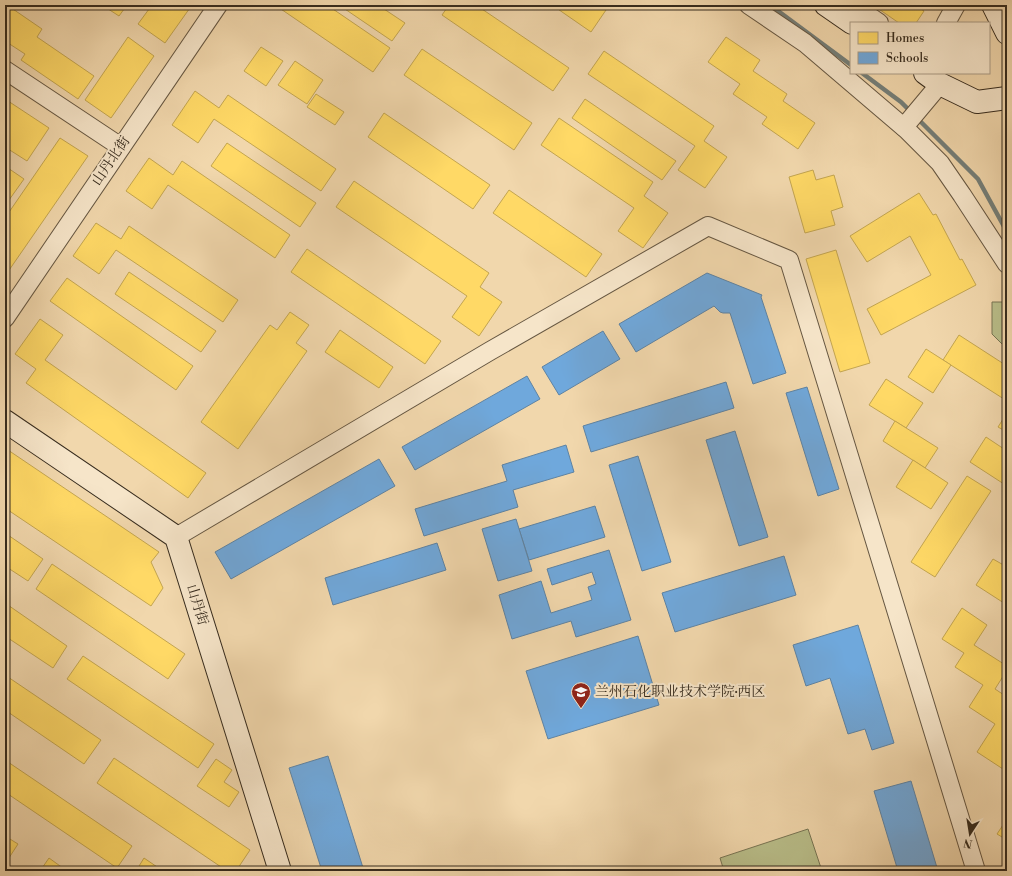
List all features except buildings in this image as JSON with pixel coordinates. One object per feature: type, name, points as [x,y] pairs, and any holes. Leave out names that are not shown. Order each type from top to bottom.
[{"type":"street","name":"山丹北街","points":[[5,318],[218,5]]},
{"type":"street","points":[[749,5],[805,43],[907,123],[940,164],[962,195],[1007,264]]},
{"type":"street","points":[[826,5],[851,22]]},
{"type":"street","points":[[853,5],[878,22]]},
{"type":"street","points":[[947,22],[956,5]]},
{"type":"street","points":[[993,5],[1007,33]]},
{"type":"street","points":[[5,70],[121,147]]},
{"type":"street","points":[[907,123],[932,84],[977,102],[1007,98]]},
{"type":"street","points":[[5,421],[176,537],[476,359],[708,226],[789,260],[976,871]]},
{"type":"street","name":"山丹街","points":[[176,537],[280,871]]},
{"type":"green space","points":[[992,302],[1007,302],[1007,349],[992,334]]},
{"type":"green space","points":[[808,829],[822,871],[724,871],[720,858]]},
{"type":"waterway","points":[[770,5],[850,64]]},
{"type":"waterway","points":[[863,74],[901,102],[912,113]]},
{"type":"waterway","points":[[917,118],[978,179],[1007,232]]},
{"type":"place","name":"兰州石化职业技术学院·西区","points":[[581,709]]}]
